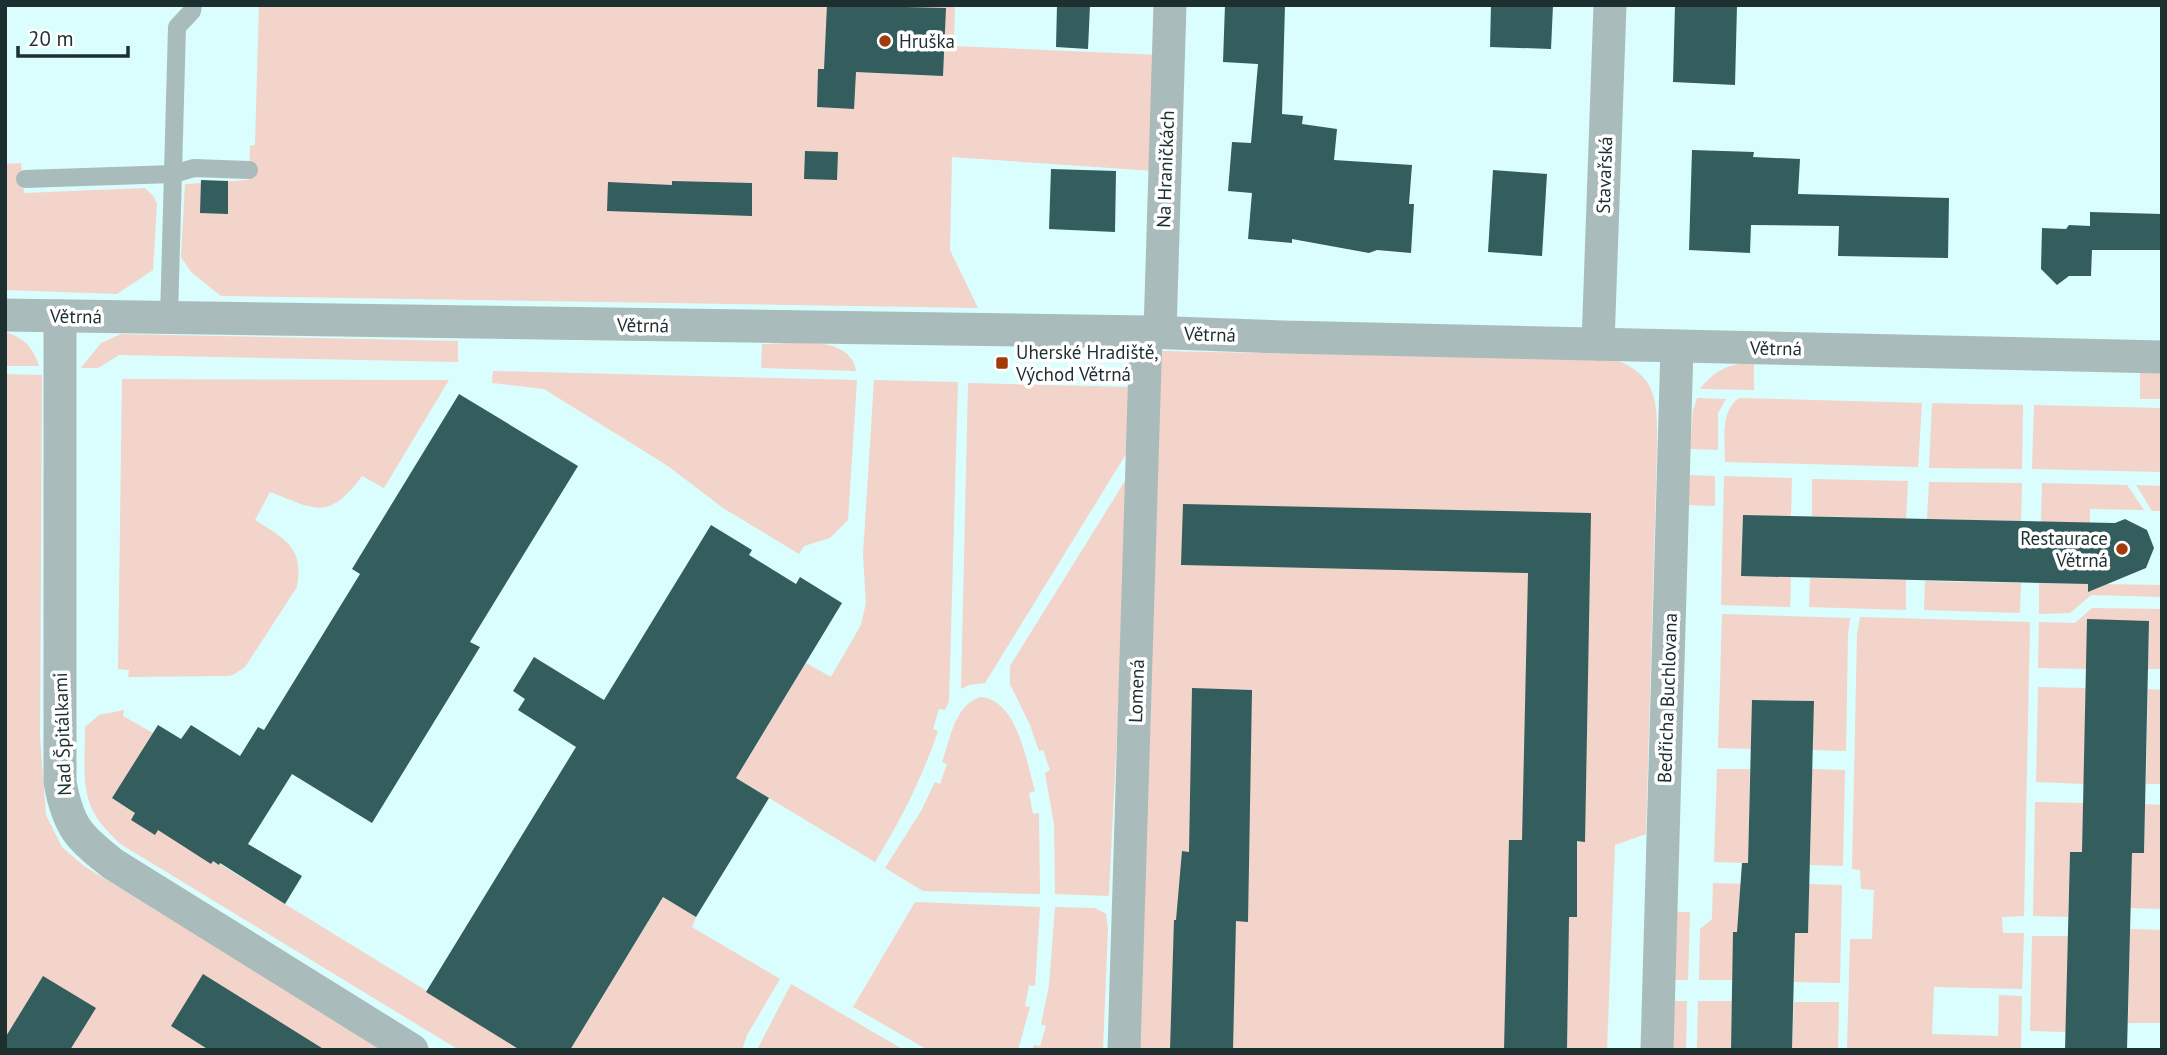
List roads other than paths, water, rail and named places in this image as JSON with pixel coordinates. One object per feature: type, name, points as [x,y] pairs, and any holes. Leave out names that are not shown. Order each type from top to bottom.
[{"type":"street","name":"Na Hraničkách","points":[[1153,332],[1170,5]]},
{"type":"street","name":"Stavařská","points":[[1598,344],[1610,5]]},
{"type":"street","name":"Větrná","points":[[5,315],[1153,332],[2162,357]]},
{"type":"street","name":"Nad Špitálkami","points":[[60,316],[60,782],[69,819],[76,832],[113,864],[412,1050]]},
{"type":"street","name":"Lomená","points":[[1124,1050],[1153,332]]},
{"type":"street","name":"Bedřicha Buchlovana","points":[[1657,1050],[1677,346]]},
{"type":"lane","points":[[169,318],[177,27],[192,11],[192,5]]},
{"type":"lane","points":[[24,179],[173,174],[194,169],[249,170]]},
{"type":"place","name":"Hruška","points":[[885,41]]},
{"type":"place","name":"Uherské Hradiště, Východ Větrná","points":[[1002,363]]},
{"type":"place","name":"Restaurace Větrná","points":[[2122,549]]}]
